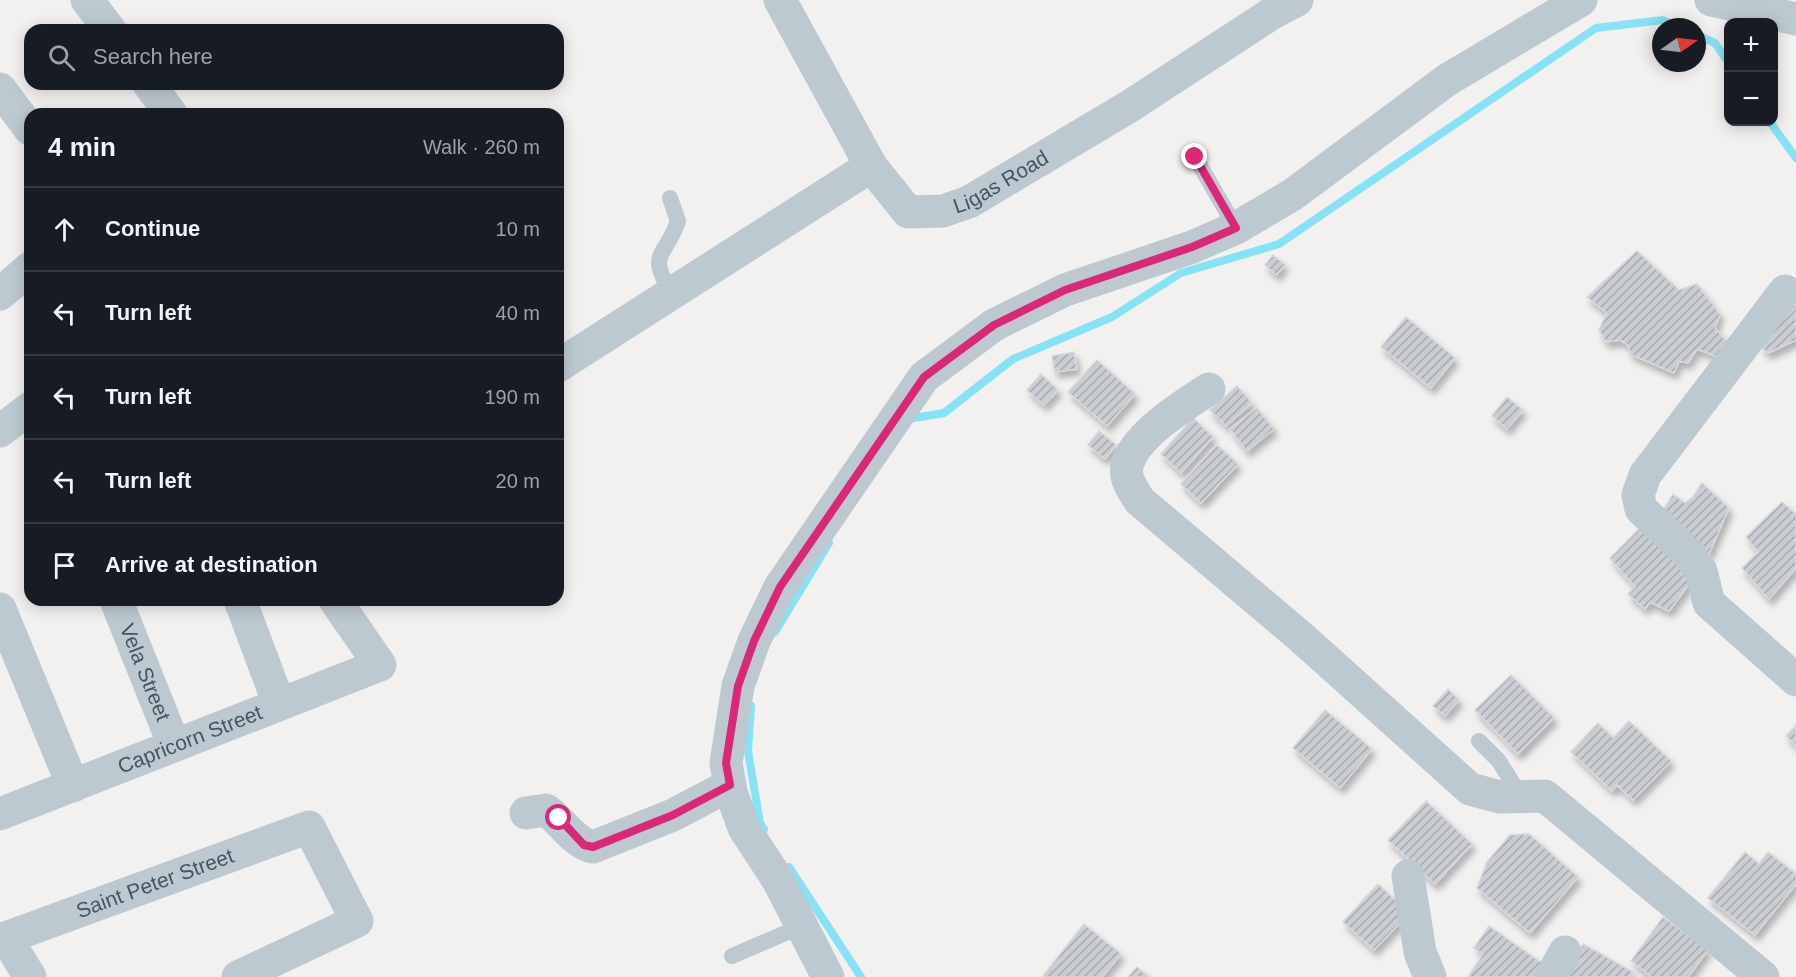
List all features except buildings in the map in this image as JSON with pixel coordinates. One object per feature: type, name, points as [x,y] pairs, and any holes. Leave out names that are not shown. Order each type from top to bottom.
[{"type":"street","points":[[87,0],[105,24]]},
{"type":"street","name":"Ligas Road","points":[[780,0],[871,166],[908,212],[944,211],[969,202],[1130,106],[1274,12],[1297,0]]},
{"type":"street","points":[[828,977],[778,880],[744,828],[730,785],[726,763],[738,686],[754,641],[780,587],[924,377],[994,325],[1065,290],[1192,247],[1236,228],[1292,195],[1447,80],[1581,0]]},
{"type":"street","points":[[1711,0],[1796,19]]},
{"type":"street","points":[[0,89],[24,121]]},
{"type":"street","points":[[153,90],[167,108]]},
{"type":"street","points":[[564,362],[871,166]]},
{"type":"street","points":[[0,294],[24,273]]},
{"type":"street","points":[[1785,291],[1645,475],[1638,495],[1641,509],[1689,554],[1701,571],[1709,603],[1796,680]]},
{"type":"street","points":[[1209,389],[1163,419],[1133,454],[1126,468],[1130,487],[1140,501],[1302,638],[1470,789],[1485,795],[1545,796],[1764,977]]},
{"type":"street","points":[[0,431],[24,413]]},
{"type":"street","name":"Vela Street","points":[[118,606],[174,746]]},
{"type":"street","points":[[242,606],[279,704]]},
{"type":"street","name":"Capricorn Street","points":[[0,814],[380,665],[339,606]]},
{"type":"street","points":[[0,609],[73,786]]},
{"type":"street","points":[[526,813],[546,810],[559,818],[584,845],[593,847],[673,815],[730,785]]},
{"type":"street","name":"Saint Peter Street","points":[[3,939],[309,827],[357,921],[238,977]]},
{"type":"street","points":[[1408,876],[1420,952],[1430,977]]},
{"type":"street","points":[[3,939],[30,977]]},
{"type":"lane","points":[[1195,157],[1236,228]]},
{"type":"lane","points":[[670,198],[678,221],[669,241],[657,256],[657,266],[671,293]]},
{"type":"lane","points":[[1479,741],[1499,761],[1520,795]]},
{"type":"lane","points":[[732,956],[802,926]]},
{"type":"waterway","points":[[908,419],[944,413],[1013,359],[1112,317],[1181,273],[1279,244],[1596,28],[1652,21]]},
{"type":"waterway","points":[[1706,39],[1715,43],[1724,56]]},
{"type":"waterway","points":[[1773,126],[1796,158]]},
{"type":"waterway","points":[[775,632],[829,543]]},
{"type":"waterway","points":[[751,706],[748,751],[760,823],[764,829]]},
{"type":"waterway","points":[[789,867],[861,977]]},
{"type":"route","points":[[559,818],[584,845],[593,847],[673,815],[730,785],[726,763],[738,686],[754,641],[780,587],[853,477],[902,412],[924,377],[994,325],[1065,290],[1192,247],[1236,228],[1195,157]]}]
